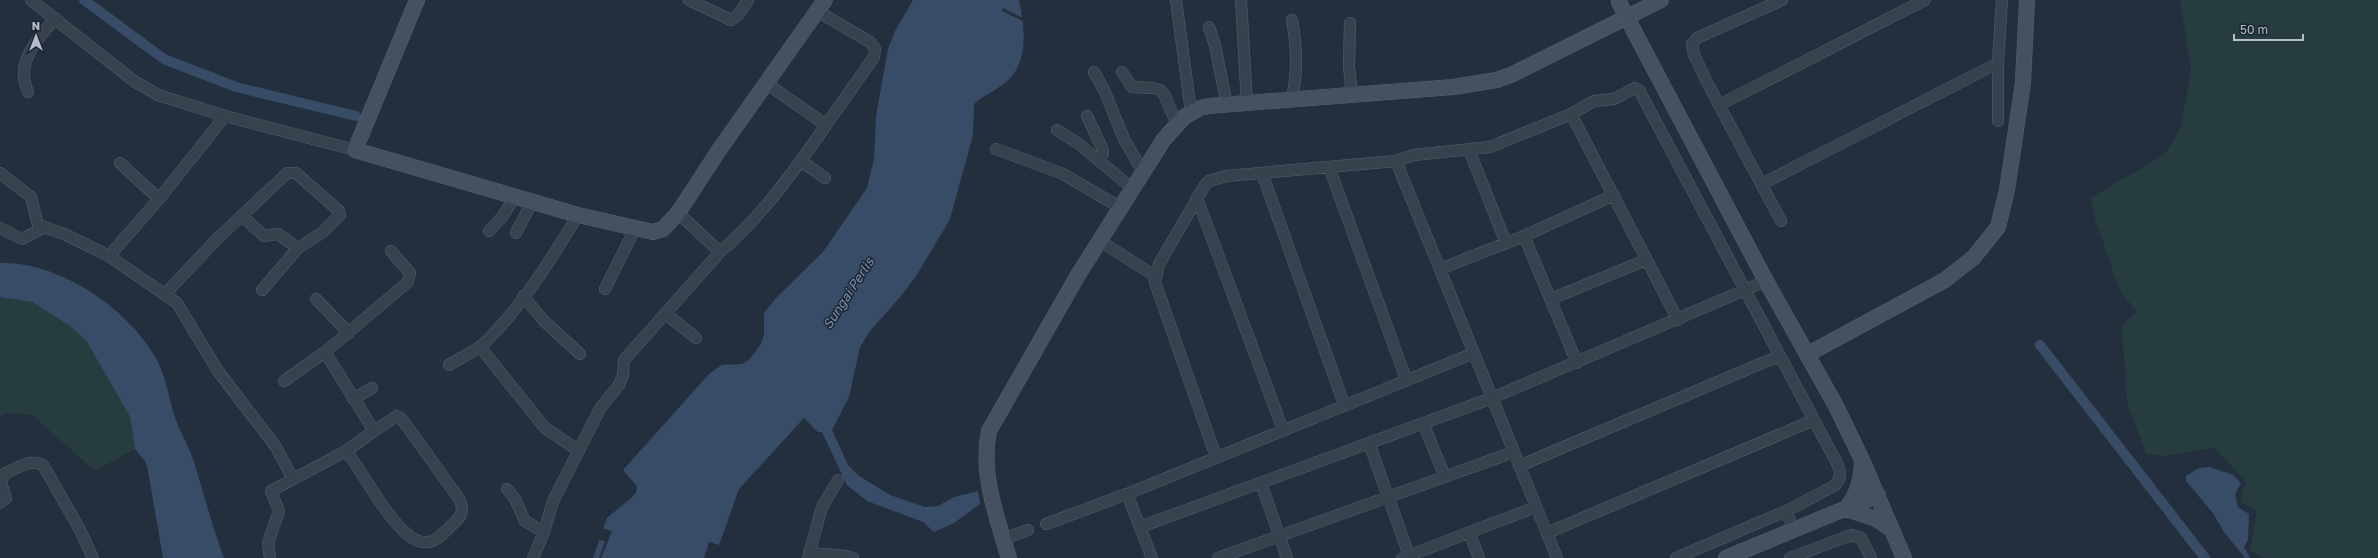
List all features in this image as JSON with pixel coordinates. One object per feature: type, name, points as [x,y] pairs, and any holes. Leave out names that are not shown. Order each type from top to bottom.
[{"type":"street","points":[[31,0],[146,88],[174,101],[355,150],[578,215],[635,229],[658,231],[663,229],[678,213],[766,83],[821,6],[870,42],[875,49],[874,57],[802,161],[772,197],[720,252],[624,360],[623,375],[619,385],[603,403],[553,501],[544,532],[533,558]]},
{"type":"street","points":[[355,150],[417,0]]},
{"type":"street","points":[[689,0],[731,20],[739,14],[748,0]]},
{"type":"street","points":[[1176,0],[1191,112]]},
{"type":"street","points":[[1241,0],[1247,104]]},
{"type":"street","points":[[1618,0],[1766,281],[1820,376],[1862,460],[1904,558]]},
{"type":"street","points":[[1009,558],[987,475],[986,453],[989,431],[1078,275],[1143,172],[1164,139],[1176,125],[1191,112],[1204,107],[1453,87],[1497,80],[1514,74],[1661,0]]},
{"type":"street","points":[[1781,221],[1719,105],[1692,48],[1693,42],[1697,38],[1782,0]]},
{"type":"street","points":[[1719,105],[1925,0]]},
{"type":"street","points":[[1998,121],[1998,63],[2002,0]]},
{"type":"street","points":[[1808,354],[1945,280],[1974,257],[1998,227],[2007,190],[2023,83],[2027,0]]},
{"type":"street","points":[[28,92],[23,75],[26,58],[55,18]]},
{"type":"street","points":[[1291,101],[1294,88],[1296,55],[1292,20]]},
{"type":"street","points":[[1350,23],[1349,66],[1352,96]]},
{"type":"street","points":[[1209,27],[1215,46],[1227,105]]},
{"type":"street","points":[[1762,184],[1998,63]]},
{"type":"street","points":[[1094,72],[1104,90],[1124,139],[1143,172]]},
{"type":"street","points":[[1122,72],[1132,87],[1157,88],[1164,94],[1176,125]]},
{"type":"street","points":[[766,83],[826,125]]},
{"type":"street","points":[[1216,457],[1156,289],[1155,276],[1159,264],[1205,185],[1217,178],[1396,161],[1414,155],[1469,150],[1499,144],[1571,114],[1594,101],[1614,99],[1633,88],[1639,90],[1744,292],[1839,467],[1840,478],[1834,486],[1786,511],[1676,558]]},
{"type":"street","points":[[1571,114],[1678,320]]},
{"type":"street","points":[[109,256],[159,199],[225,116]]},
{"type":"street","points":[[1087,116],[1103,150],[1103,154],[1098,160]]},
{"type":"street","points":[[1057,130],[1073,139],[1133,189]]},
{"type":"street","points":[[996,149],[1063,174],[1121,208]]},
{"type":"street","points":[[1469,150],[1506,243]]},
{"type":"street","points":[[802,161],[825,178]]},
{"type":"street","points":[[1396,161],[1557,558]]},
{"type":"street","points":[[120,163],[159,199]]},
{"type":"street","points":[[1329,167],[1406,379]]},
{"type":"street","points":[[0,173],[31,197],[36,223],[43,228],[64,234],[109,256],[165,294],[181,309],[205,351],[276,447],[293,480]]},
{"type":"street","points":[[165,294],[284,176],[288,173],[296,173],[339,211],[340,215],[323,232],[298,248],[262,290]]},
{"type":"street","points":[[1262,173],[1344,404]]},
{"type":"street","points":[[1440,269],[1524,236],[1614,195]]},
{"type":"street","points":[[489,231],[502,216],[515,197]]},
{"type":"street","points":[[1197,198],[1283,430]]},
{"type":"street","points":[[516,233],[532,202]]},
{"type":"street","points":[[678,213],[720,252]]},
{"type":"street","points":[[449,365],[480,347],[499,327],[549,261],[578,215]]},
{"type":"street","points":[[242,216],[264,236],[278,234],[298,248]]},
{"type":"street","points":[[0,228],[22,239],[43,228]]},
{"type":"street","points":[[605,289],[635,229]]},
{"type":"street","points":[[1524,236],[1577,364]]},
{"type":"street","points":[[1100,242],[1155,276]]},
{"type":"street","points":[[284,381],[325,352],[410,280],[408,270],[391,251]]},
{"type":"street","points":[[1551,300],[1646,260]]},
{"type":"street","points":[[1140,527],[1492,398],[1577,364],[1744,292],[1766,281]]},
{"type":"street","points":[[523,296],[546,324],[580,354]]},
{"type":"street","points":[[316,299],[349,332]]},
{"type":"street","points":[[666,314],[696,338]]},
{"type":"street","points":[[1797,334],[1832,341]]},
{"type":"street","points":[[1820,376],[1825,355],[1832,341]]},
{"type":"street","points":[[480,347],[545,428],[579,451]]},
{"type":"street","points":[[325,352],[374,431]]},
{"type":"street","points":[[1046,524],[1127,494],[1344,404],[1474,353]]},
{"type":"street","points":[[1519,466],[1779,356]]},
{"type":"street","points":[[353,399],[372,388]]},
{"type":"street","points":[[270,558],[268,543],[279,512],[270,492],[346,451],[397,416],[401,418],[460,500],[462,512],[459,519],[434,540],[422,542],[400,528],[386,512],[346,451]]},
{"type":"street","points":[[1547,533],[1814,420]]},
{"type":"street","points":[[1423,423],[1445,477]]},
{"type":"street","points":[[1369,443],[1389,497],[1407,557],[1536,507]]},
{"type":"street","points":[[1218,558],[1514,452]]},
{"type":"street","points":[[1846,509],[1856,495],[1861,482],[1862,460]]},
{"type":"street","points":[[0,503],[6,498],[1,483],[4,474],[28,463],[36,462],[42,465],[79,528],[93,558]]},
{"type":"street","points":[[838,480],[822,507],[809,555],[827,556],[835,553],[853,558]]},
{"type":"street","points":[[1261,483],[1287,558]]},
{"type":"street","points":[[506,489],[515,499],[524,521],[544,532]]},
{"type":"street","points":[[1127,494],[1152,558]]},
{"type":"street","points":[[1726,558],[1878,495]]},
{"type":"street","points":[[1846,509],[1876,519],[1893,531]]},
{"type":"street","points":[[1786,511],[1794,531]]},
{"type":"street","points":[[1003,539],[1028,530]]},
{"type":"street","points":[[1469,532],[1479,558]]},
{"type":"street","points":[[1790,558],[1851,535],[1861,538],[1871,558]]},
{"type":"green space","points":[[2180,0],[2378,0],[2378,558],[2265,558],[2250,550],[2257,512],[2241,502],[2241,493],[2246,482],[2215,448],[2164,456],[2146,454],[2127,401],[2122,326],[2137,312],[2120,291],[2095,219],[2090,198],[2164,155],[2181,127],[2191,70]]},
{"type":"green space","points":[[0,297],[32,302],[70,326],[87,342],[130,417],[135,449],[95,471],[32,415],[4,413],[0,418]]},
{"type":"water","name":"Sungai Perlis","points":[[913,0],[1019,0],[1024,40],[1023,50],[1017,69],[1011,77],[974,104],[973,135],[950,219],[918,273],[901,296],[870,331],[860,347],[849,397],[832,430],[848,465],[859,476],[890,495],[925,507],[938,506],[954,497],[978,491],[980,504],[954,523],[934,532],[923,522],[867,501],[847,485],[822,432],[818,432],[804,418],[739,489],[719,545],[709,542],[704,558],[593,558],[607,518],[636,493],[637,486],[623,470],[710,373],[722,365],[742,364],[749,360],[761,344],[764,335],[764,313],[777,297],[823,252],[867,188],[874,159],[876,116],[888,49],[895,31]]},
{"type":"water","points":[[0,263],[23,265],[46,270],[91,292],[112,307],[130,324],[146,343],[158,362],[163,375],[174,414],[194,462],[224,558],[163,558],[148,470],[145,461],[135,449],[130,417],[87,342],[70,326],[32,302],[0,297]]},
{"type":"water","points":[[2210,467],[2233,475],[2241,483],[2235,494],[2238,507],[2249,514],[2248,540],[2244,547],[2250,558],[2245,558],[2224,532],[2213,513],[2186,481],[2186,476],[2199,468]]},
{"type":"pier","points":[[1003,8],[1025,19],[1025,22],[1002,11]]},
{"type":"pier","points":[[602,528],[612,531],[601,558],[599,558],[605,541],[599,540]]},
{"type":"waterway","points":[[84,0],[164,59],[236,87],[356,116]]},
{"type":"waterway","points":[[2040,345],[2205,558]]}]
